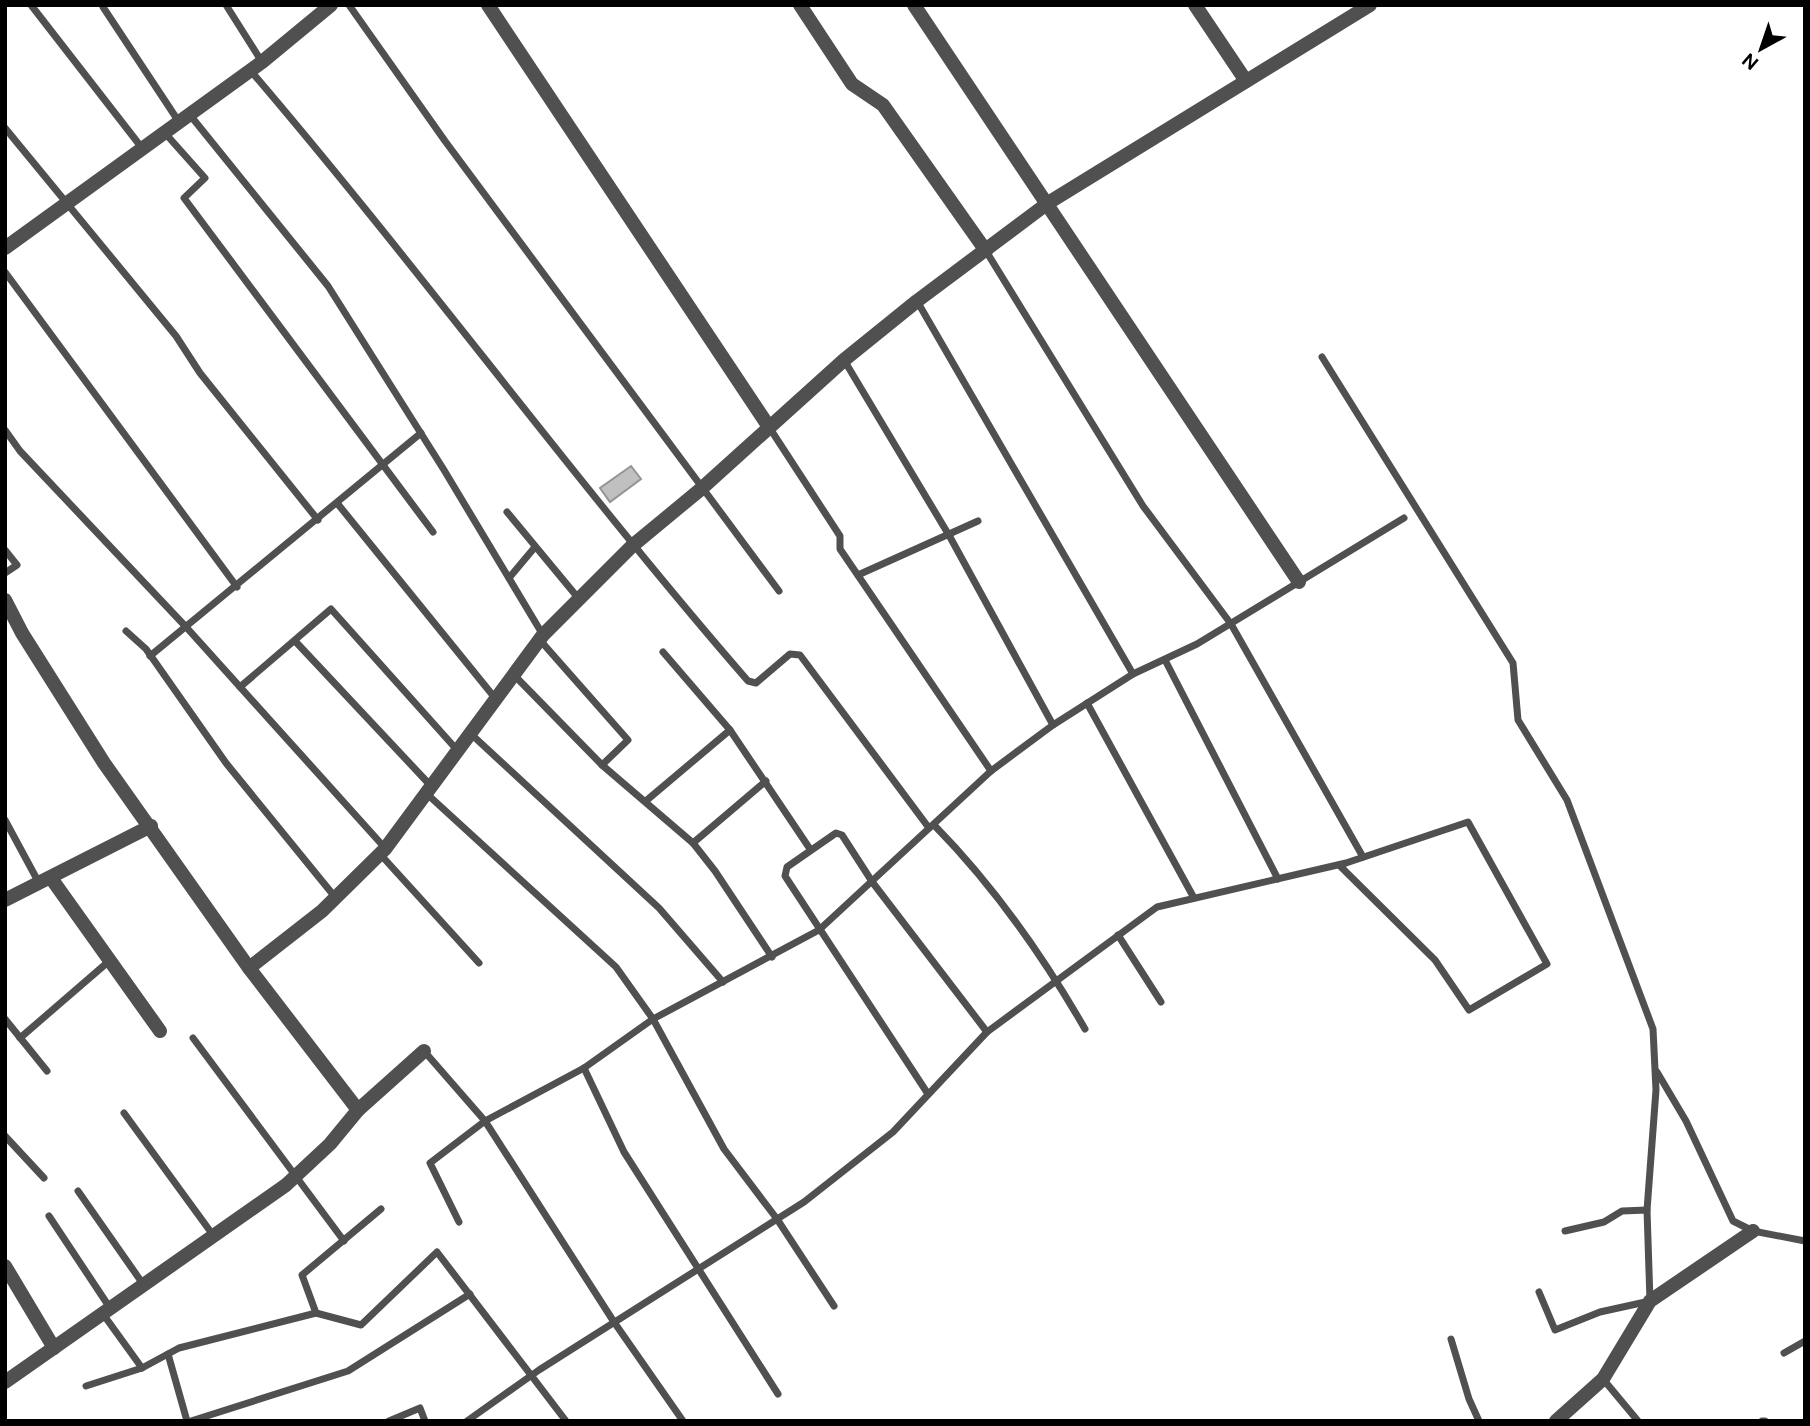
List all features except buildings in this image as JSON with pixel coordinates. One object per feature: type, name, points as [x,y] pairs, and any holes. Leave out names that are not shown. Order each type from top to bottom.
[{"type":"street","points":[[5,248],[256,66],[331,5]]},
{"type":"street","points":[[488,5],[769,427]]},
{"type":"street","points":[[800,5],[852,84],[883,105],[986,251]]},
{"type":"street","points":[[914,5],[1299,582]]},
{"type":"street","points":[[1195,5],[1246,81]]},
{"type":"street","points":[[249,968],[336,898],[382,851],[541,637],[632,547],[701,489],[844,360],[917,301],[1048,203],[1370,5]]},
{"type":"street","points":[[5,600],[22,633],[104,763],[249,968],[358,1110]]},
{"type":"street","points":[[5,900],[151,826]]},
{"type":"street","points":[[45,881],[160,1031]]},
{"type":"street","points":[[5,1382],[294,1178],[330,1144],[358,1110],[424,1051]]},
{"type":"street","points":[[1556,1421],[1603,1379],[1650,1301],[1753,1231]]},
{"type":"street","points":[[5,1266],[54,1348]]},
{"type":"lane","points":[[31,5],[142,148]]},
{"type":"lane","points":[[226,5],[256,66],[632,547],[752,684],[790,654],[800,655],[932,827],[973,865],[1057,980],[1085,1029]]},
{"type":"lane","points":[[349,5],[445,141],[779,591]]},
{"type":"lane","points":[[103,7],[184,118],[328,286],[509,578],[541,637],[628,740],[602,765]]},
{"type":"lane","points":[[5,128],[69,202],[318,520]]},
{"type":"lane","points":[[164,132],[205,178],[184,198],[433,532]]},
{"type":"lane","points":[[986,251],[1143,506],[1231,624],[1363,858]]},
{"type":"lane","points":[[5,272],[237,587]]},
{"type":"lane","points":[[917,301],[1133,674]]},
{"type":"lane","points":[[1322,357],[1513,663],[1518,720],[1567,800],[1616,923],[1653,1029],[1655,1131],[1647,1210],[1650,1301],[1600,1312],[1555,1330],[1539,1292]]},
{"type":"lane","points":[[844,360],[950,537],[1053,725]]},
{"type":"lane","points":[[769,427],[840,536],[840,549],[991,771]]},
{"type":"lane","points":[[5,430],[20,451],[240,687],[479,963]]},
{"type":"lane","points":[[150,656],[421,433]]},
{"type":"lane","points":[[337,503],[495,698]]},
{"type":"lane","points":[[507,512],[580,599]]},
{"type":"lane","points":[[459,1222],[430,1163],[485,1121],[584,1068],[653,1019],[819,930],[873,883],[991,771],[1053,725],[1133,674],[1231,624],[1404,518]]},
{"type":"lane","points":[[858,575],[950,537],[978,521]]},
{"type":"lane","points":[[509,578],[535,547]]},
{"type":"lane","points":[[5,550],[17,565],[5,573]]},
{"type":"lane","points":[[240,687],[331,609],[458,751]]},
{"type":"lane","points":[[126,631],[150,656],[226,763],[336,898]]},
{"type":"lane","points":[[295,641],[429,790],[616,967],[653,1019],[724,1149],[777,1219],[834,1307]]},
{"type":"lane","points":[[663,652],[730,730],[810,849]]},
{"type":"lane","points":[[1164,660],[1278,879]]},
{"type":"lane","points":[[512,673],[602,765],[647,800],[693,843],[715,871],[772,957]]},
{"type":"lane","points":[[1087,703],[1194,898]]},
{"type":"lane","points":[[647,800],[730,730]]},
{"type":"lane","points":[[471,734],[659,908],[723,982]]},
{"type":"lane","points":[[693,843],[766,781]]},
{"type":"lane","points":[[5,820],[45,881]]},
{"type":"lane","points":[[467,1421],[532,1375],[804,1202],[893,1132],[987,1031],[1157,907],[1339,865],[1468,822],[1547,964],[1469,1010],[1435,960],[1339,865]]},
{"type":"lane","points":[[928,1094],[819,930],[784,871],[810,849],[839,833],[873,883],[987,1031]]},
{"type":"lane","points":[[1118,935],[1161,1002]]},
{"type":"lane","points":[[20,1038],[108,962]]},
{"type":"lane","points":[[5,1019],[47,1071]]},
{"type":"lane","points":[[193,1038],[294,1178],[344,1241]]},
{"type":"lane","points":[[424,1051],[485,1121],[614,1322],[683,1421]]},
{"type":"lane","points":[[584,1068],[624,1152],[778,1394]]},
{"type":"lane","points":[[1655,1068],[1686,1121],[1734,1222],[1753,1231],[1805,1241]]},
{"type":"lane","points":[[124,1113],[214,1236]]},
{"type":"lane","points":[[5,1136],[44,1178]]},
{"type":"lane","points":[[78,1191],[144,1285]]},
{"type":"lane","points":[[316,1313],[302,1275],[381,1209]]},
{"type":"lane","points":[[1565,1231],[1604,1222],[1622,1211],[1647,1210]]},
{"type":"lane","points":[[49,1216],[142,1368]]},
{"type":"lane","points":[[86,1387],[142,1368],[179,1348],[316,1313],[360,1325],[437,1252],[566,1421]]},
{"type":"lane","points":[[168,1354],[189,1421],[348,1371],[470,1294]]},
{"type":"lane","points":[[1451,1339],[1469,1399],[1479,1421]]},
{"type":"lane","points":[[1784,1353],[1805,1341]]},
{"type":"lane","points":[[1603,1379],[1638,1421]]},
{"type":"lane","points":[[389,1421],[420,1408],[425,1421]]}]
